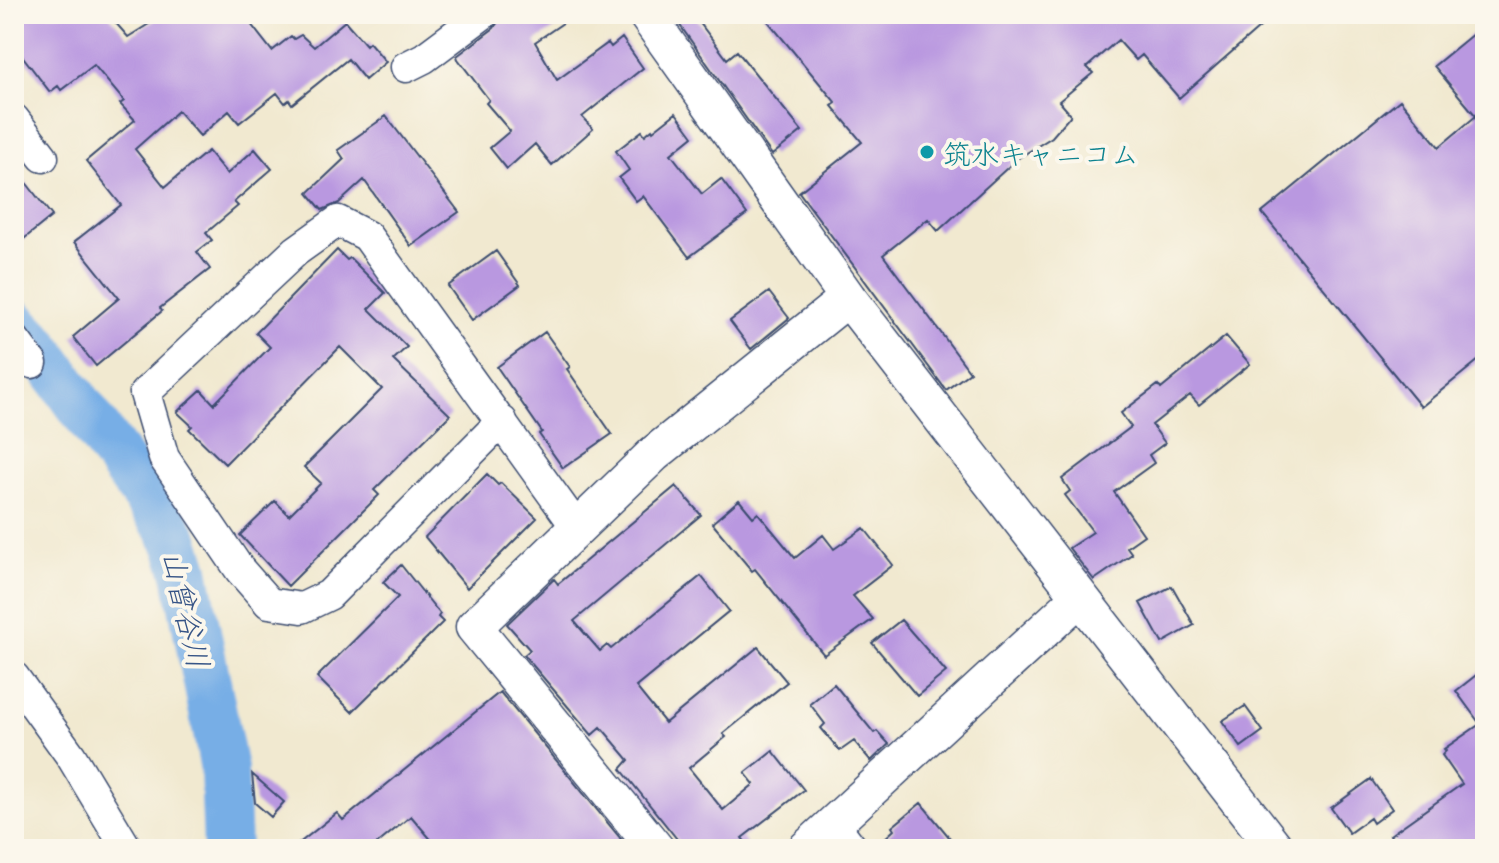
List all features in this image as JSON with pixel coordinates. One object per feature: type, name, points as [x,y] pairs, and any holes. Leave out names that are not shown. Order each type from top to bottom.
[{"type":"street","points":[[406,67],[424,58],[483,14]]},
{"type":"street","points":[[646,14],[848,298],[1276,849]]},
{"type":"street","points":[[14,119],[43,157]]},
{"type":"street","points":[[502,421],[329,595],[302,608],[269,603],[240,570],[164,458],[145,393],[296,251],[338,221],[367,236],[502,421],[577,528]]},
{"type":"street","points":[[656,849],[474,627],[654,454],[848,298]]},
{"type":"street","points":[[806,849],[1080,597]]},
{"type":"street","points":[[14,677],[71,756],[127,849]]},
{"type":"lane","points":[[839,818],[863,849]]},
{"type":"building","points":[[14,14],[108,14],[128,37],[165,14],[243,14],[272,51],[291,36],[294,39],[301,35],[314,47],[345,21],[386,62],[365,80],[348,59],[292,104],[289,100],[285,103],[277,93],[239,123],[229,111],[200,136],[178,111],[135,149],[165,187],[208,151],[227,174],[255,149],[272,169],[234,202],[238,206],[206,233],[212,240],[197,252],[210,269],[160,308],[162,311],[96,366],[73,337],[119,298],[74,242],[121,205],[86,161],[135,120],[120,104],[124,101],[94,65],[61,90],[58,86],[50,92],[14,45]]},
{"type":"building","points":[[503,14],[576,14],[535,42],[557,80],[608,43],[611,47],[622,38],[643,68],[582,117],[593,129],[552,165],[535,144],[507,169],[490,148],[510,131],[486,103],[489,100],[457,56],[494,28]]},
{"type":"building","points":[[672,14],[693,14],[727,59],[737,51],[802,131],[772,155]]},
{"type":"building","name":"筑水キャニコム","points":[[762,14],[1275,14],[1179,98],[1142,55],[1136,60],[1118,40],[1087,67],[1093,73],[1059,101],[1071,115],[1052,137],[1017,159],[938,231],[928,219],[883,255],[970,372],[946,390],[799,192],[862,142],[832,106],[836,103]]},
{"type":"building","points":[[1485,24],[1485,355],[1421,407],[1262,213],[1400,100],[1439,147],[1476,116],[1434,66]]},
{"type":"building","points":[[676,113],[693,136],[671,154],[702,194],[721,179],[747,214],[689,257],[643,196],[636,201],[619,178],[629,170],[616,151],[642,131],[645,135],[653,131]]},
{"type":"building","points":[[386,116],[459,212],[411,246],[364,180],[339,203],[322,210],[308,193],[344,159],[338,150]]},
{"type":"building","points":[[14,167],[52,216],[14,247]]},
{"type":"building","points":[[337,250],[347,260],[350,258],[385,293],[369,309],[407,347],[393,360],[450,415],[374,490],[379,495],[288,586],[240,535],[275,501],[289,515],[321,483],[304,467],[382,389],[340,347],[225,464],[189,429],[192,426],[177,412],[201,390],[214,404],[270,347],[256,333]]},
{"type":"building","points":[[496,251],[520,285],[472,320],[448,286]]},
{"type":"building","points":[[769,292],[789,318],[751,349],[730,321]]},
{"type":"building","points":[[545,332],[612,434],[563,468],[497,367]]},
{"type":"building","points":[[1226,336],[1250,364],[1199,405],[1190,395],[1152,425],[1165,443],[1149,455],[1154,463],[1114,492],[1144,535],[1127,547],[1132,554],[1094,580],[1069,548],[1093,532],[1065,495],[1070,491],[1062,479],[1131,427],[1121,413],[1158,385],[1161,389]]},
{"type":"building","points":[[487,474],[498,485],[501,483],[537,518],[467,588],[425,537]]},
{"type":"building","points":[[676,486],[701,515],[574,621],[600,651],[607,645],[611,649],[701,576],[729,611],[636,687],[665,723],[758,647],[787,682],[723,734],[726,737],[689,768],[723,810],[754,784],[745,773],[773,751],[804,790],[742,838],[751,849],[685,849],[621,769],[629,760],[601,727],[592,735],[524,655],[530,650],[507,624],[554,579],[558,584]]},
{"type":"building","points":[[739,500],[753,517],[758,513],[795,558],[823,535],[834,549],[864,528],[893,565],[853,596],[873,619],[824,655],[755,569],[752,571],[712,523]]},
{"type":"building","points":[[401,565],[443,622],[352,712],[317,677],[398,597],[383,582]]},
{"type":"building","points":[[1172,586],[1194,625],[1162,643],[1140,603]]},
{"type":"building","points":[[901,620],[946,672],[917,696],[872,643]]},
{"type":"building","points":[[1485,668],[1485,849],[1400,849],[1390,835],[1462,784],[1442,755],[1446,751],[1444,749],[1480,724],[1456,691]]},
{"type":"building","points":[[834,684],[874,733],[877,731],[889,744],[871,761],[854,741],[840,751],[821,728],[825,724],[810,704]]},
{"type":"building","points":[[500,692],[621,839],[609,849],[439,849],[411,816],[371,849],[292,849],[337,813],[343,820]]},
{"type":"building","points":[[1245,706],[1263,731],[1241,747],[1222,721]]},
{"type":"building","points":[[252,774],[284,802],[271,817],[255,803]]},
{"type":"building","points":[[1371,779],[1392,809],[1373,823],[1370,818],[1349,833],[1331,808]]},
{"type":"building","points":[[921,803],[959,849],[873,849],[894,830],[892,827]]},
{"type":"waterway","name":"山曾谷川","points":[[14,322],[37,346],[167,526],[177,545],[185,570],[224,769],[227,849]]},
{"type":"place","name":"筑水キャニコム","points":[[927,152]]}]
